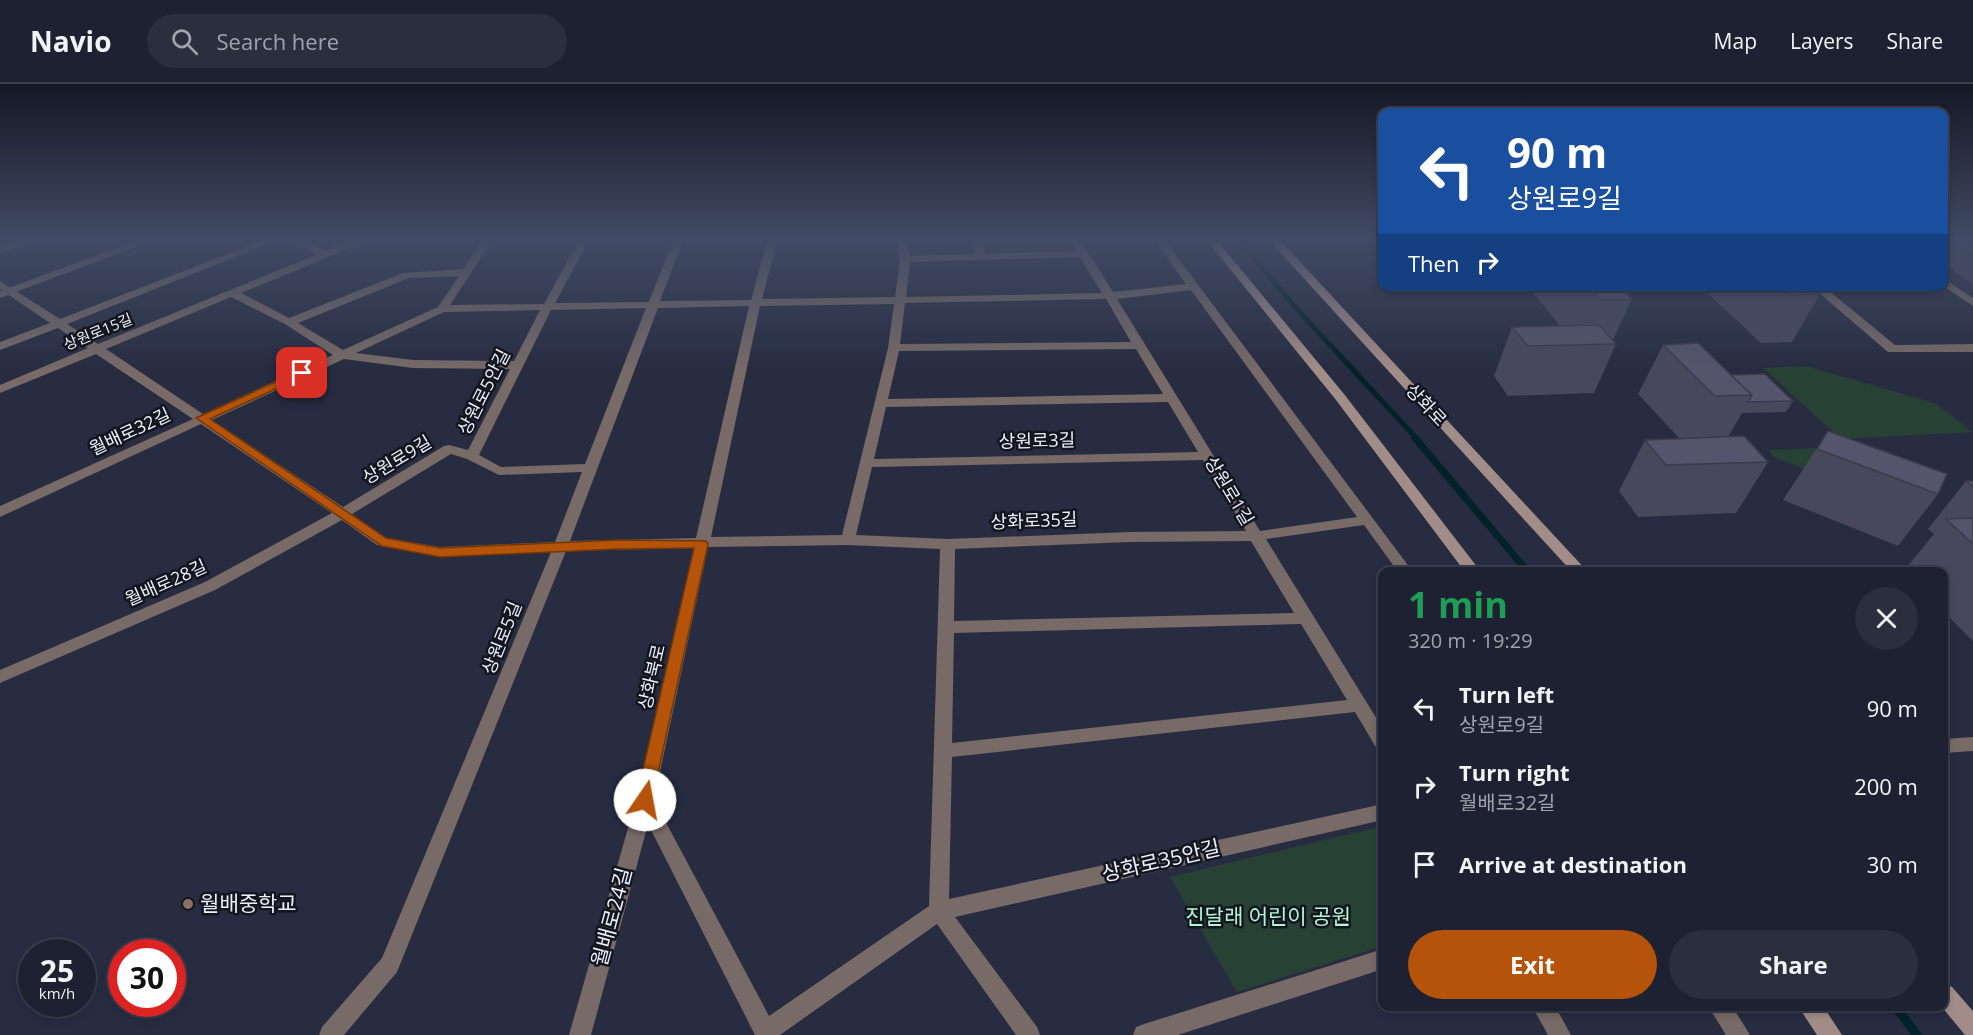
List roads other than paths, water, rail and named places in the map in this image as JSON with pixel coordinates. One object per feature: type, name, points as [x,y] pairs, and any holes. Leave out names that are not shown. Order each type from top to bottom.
[{"type":"main road","points":[[1247,282],[1341,397],[1470,567]]},
{"type":"main road","name":"상화로","points":[[1313,282],[1576,567]]},
{"type":"main road","points":[[1948,999],[1973,1028]]},
{"type":"main road","points":[[1813,1011],[1831,1035]]},
{"type":"street","points":[[4,290],[26,282]]},
{"type":"street","points":[[0,346],[166,282]]},
{"type":"street","name":"상원로15길","points":[[0,389],[260,282]]},
{"type":"street","points":[[289,322],[386,282]]},
{"type":"street","points":[[442,309],[460,282]]},
{"type":"street","name":"상원로5안길","points":[[561,282],[472,456],[499,471],[590,468]]},
{"type":"street","name":"상원로5길","points":[[330,1035],[390,965],[560,547],[661,282]]},
{"type":"street","name":"상화북로","points":[[645,800],[761,282]]},
{"type":"street","points":[[848,540],[894,348],[902,282]]},
{"type":"street","name":"상원로1길","points":[[1102,282],[1378,736]]},
{"type":"street","points":[[1191,282],[1402,567]]},
{"type":"street","points":[[1948,285],[1973,303]]},
{"type":"street","points":[[442,309],[651,307],[1110,296],[1194,286]]},
{"type":"street","points":[[4,290],[60,324],[202,418],[382,542],[440,552],[702,544]]},
{"type":"street","points":[[1822,291],[1892,349],[1973,348]]},
{"type":"street","points":[[233,294],[289,322],[342,355],[413,364],[518,365]]},
{"type":"street","name":"월배로32길","points":[[0,512],[442,309]]},
{"type":"street","points":[[894,348],[1140,345]]},
{"type":"street","points":[[881,403],[1172,398]]},
{"type":"street","name":"상원로9길","points":[[343,513],[449,449],[472,456]]},
{"type":"street","name":"상원로3길","points":[[867,463],[1207,456]]},
{"type":"street","name":"월배로28길","points":[[0,677],[210,586],[343,513]]},
{"type":"street","name":"상화로35길","points":[[702,544],[848,540],[948,544],[1130,537],[1256,536],[1367,519]]},
{"type":"street","points":[[948,544],[948,627],[939,911],[1029,1035]]},
{"type":"street","points":[[948,627],[1306,618]]},
{"type":"street","points":[[944,751],[1359,705]]},
{"type":"street","points":[[1948,746],[1973,744]]},
{"type":"street","points":[[645,800],[766,1034],[939,911]]},
{"type":"street","name":"월배로24길","points":[[580,1035],[645,800]]},
{"type":"street","name":"상화로35안길","points":[[939,911],[1378,813]]},
{"type":"street","points":[[1144,1035],[1378,961]]},
{"type":"street","points":[[1546,1011],[1560,1035]]},
{"type":"street","points":[[1722,1011],[1739,1035]]},
{"type":"waterway","points":[[1274,282],[1417,439]]},
{"type":"waterway","points":[[1415,438],[1524,567]]},
{"type":"waterway","points":[[1899,1011],[1917,1035]]},
{"type":"place","name":"월배중학교","points":[[188,904]]},
{"type":"park label","name":"진달래 어린이 공원","points":[[1268,917]]}]
